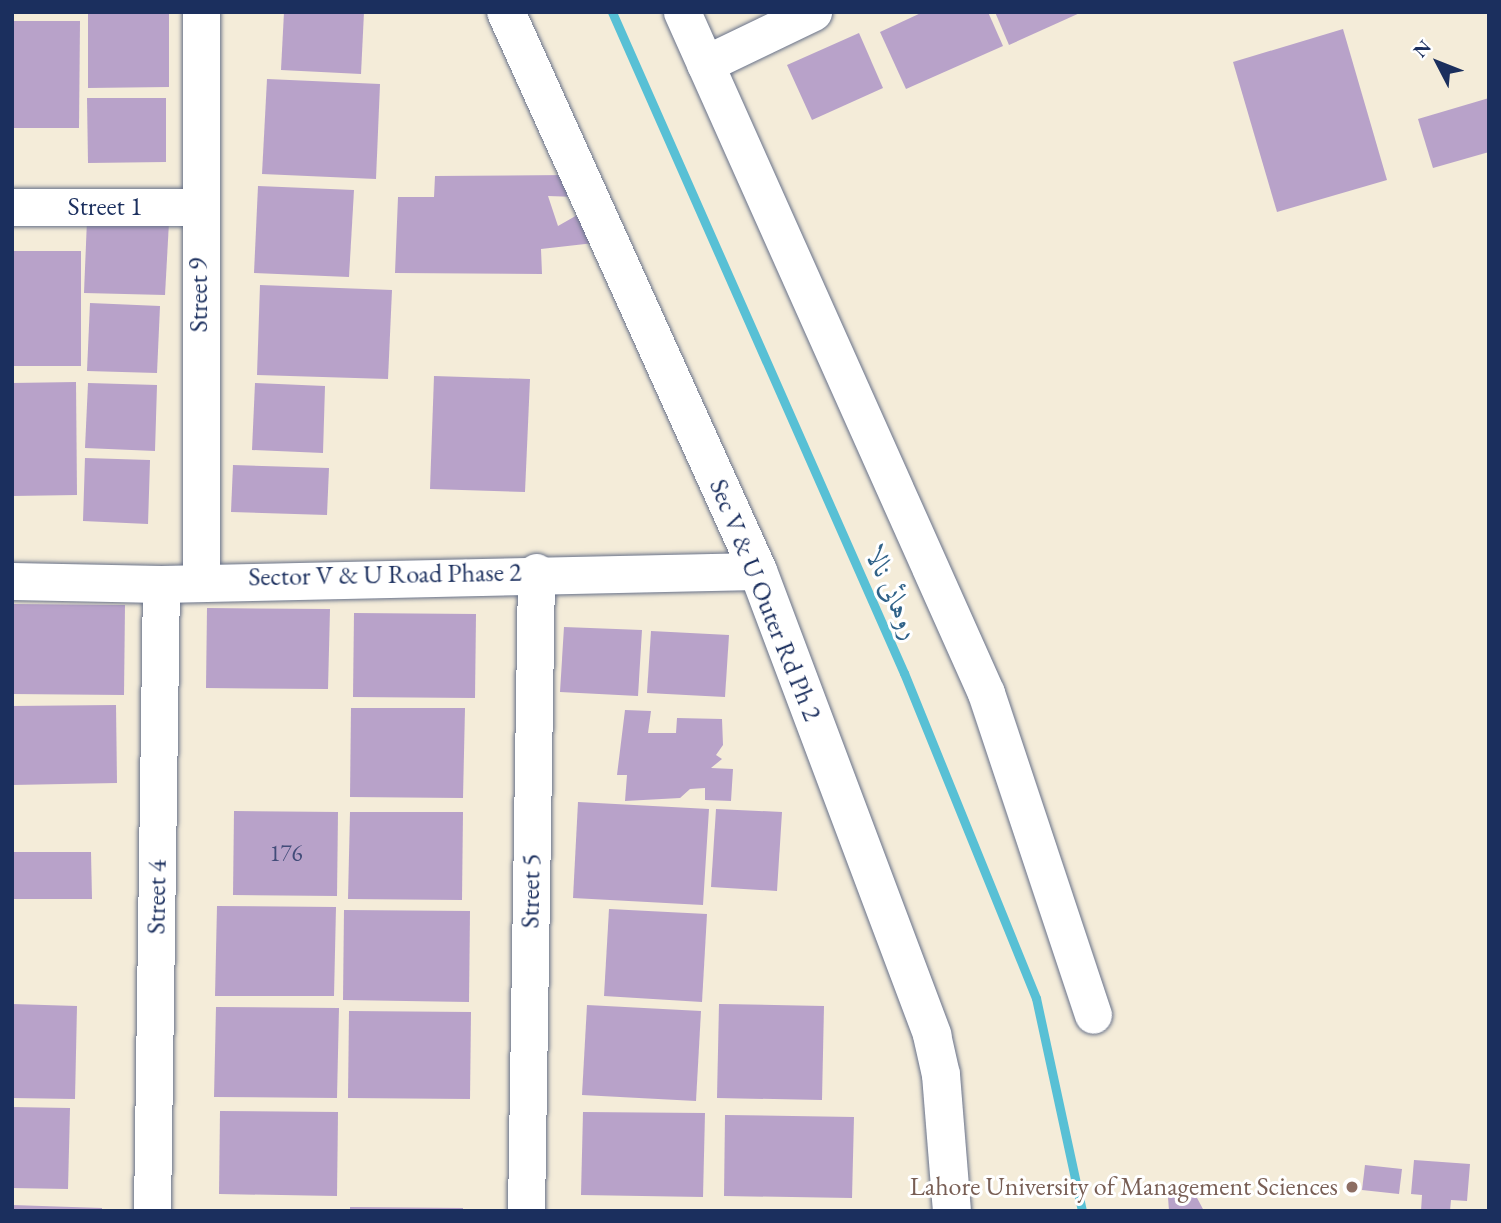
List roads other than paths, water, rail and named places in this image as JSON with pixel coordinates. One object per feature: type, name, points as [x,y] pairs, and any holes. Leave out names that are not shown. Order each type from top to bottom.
[{"type":"main road","name":"Sec V & U Outer Rd Ph 2","points":[[506,12],[758,570],[932,1035],[942,1075],[952,1211]]},
{"type":"street","name":"Street 9","points":[[201,12],[201,579]]},
{"type":"street","points":[[682,12],[986,693],[1093,1015]]},
{"type":"street","points":[[705,64],[813,12]]},
{"type":"street","name":"Street 1","points":[[12,207],[199,207]]},
{"type":"street","name":"Sector V & U Road Phase 2","points":[[12,581],[161,584],[201,579],[758,570]]},
{"type":"street","name":"Street 5","points":[[526,1211],[536,572]]},
{"type":"street","name":"Street 4","points":[[152,1211],[161,584]]},
{"type":"waterway","name":"روہائی نالا","points":[[612,12],[904,673],[1036,998],[1082,1211]]},
{"type":"place","name":"Lahore University of Management Sciences","points":[[1352,1187]]}]
